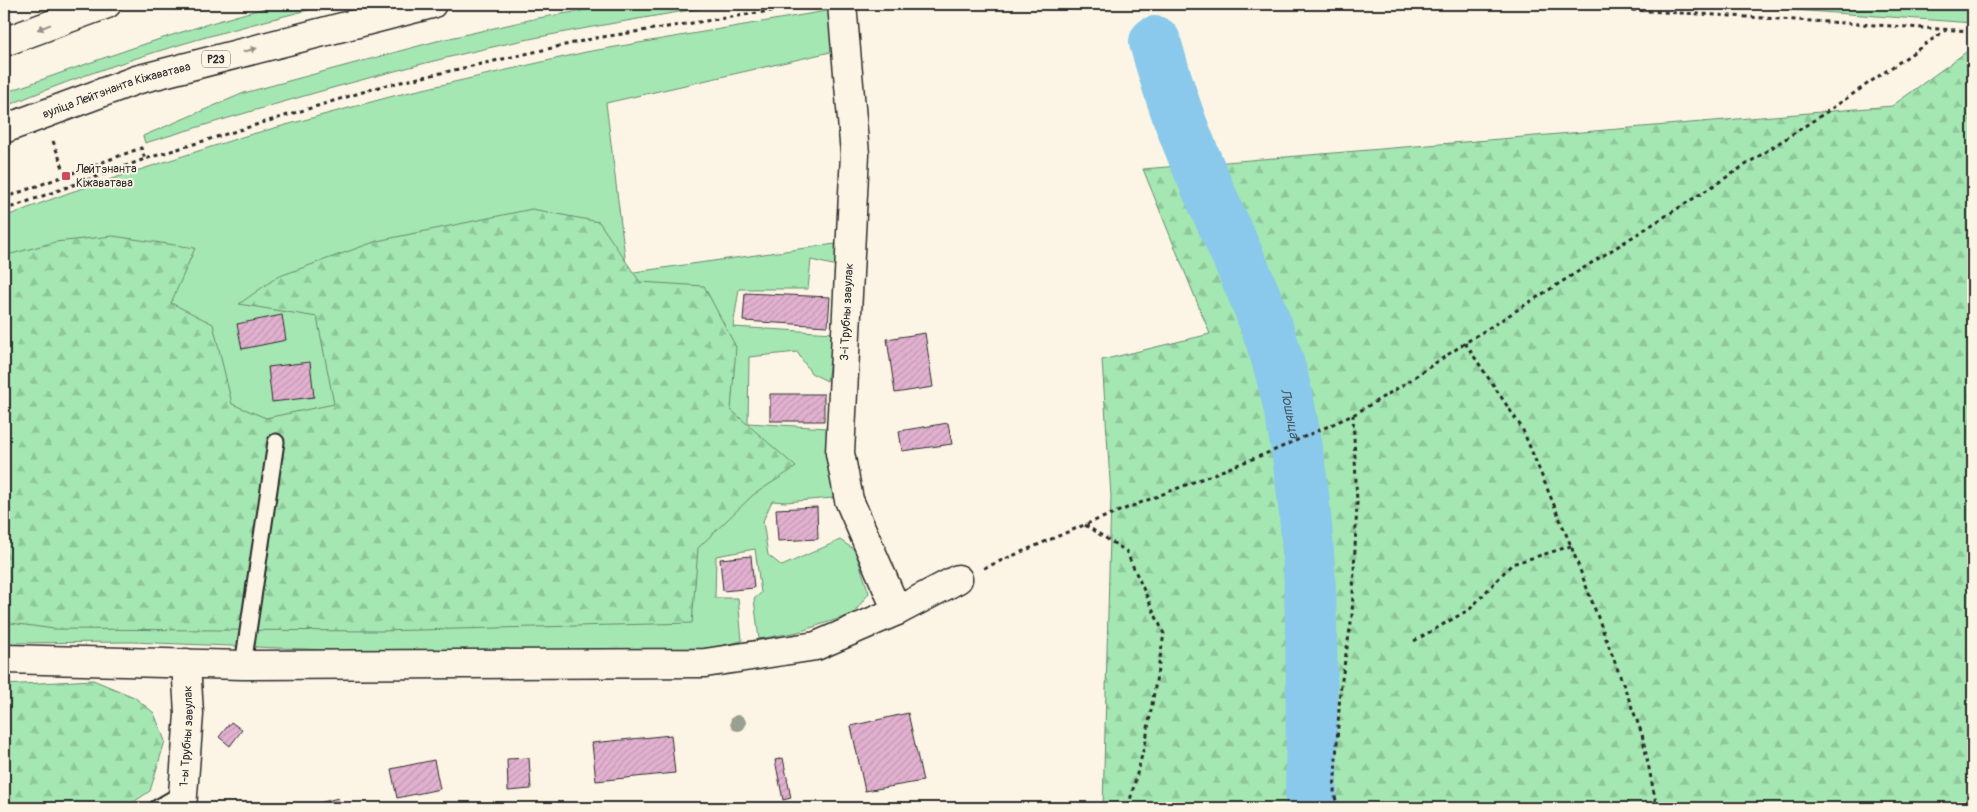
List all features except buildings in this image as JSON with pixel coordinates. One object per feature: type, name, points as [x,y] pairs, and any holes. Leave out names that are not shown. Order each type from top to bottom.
[{"type":"street","points":[[4,42],[107,4]]},
{"type":"street","name":"вуліца Лейтэнанта Кіжаватава","points":[[4,129],[136,80],[432,4]]},
{"type":"street","name":"3-і Трубны завулак","points":[[842,4],[855,154],[840,453],[849,500],[897,611]]},
{"type":"street","points":[[4,659],[244,665],[705,663],[816,646],[897,611],[958,579]]},
{"type":"street","name":"1-ы Трубны завулак","points":[[182,801],[189,714],[186,663]]},
{"type":"lane","points":[[244,665],[276,442]]},
{"type":"lane","points":[[157,808],[182,801]]},
{"type":"path","points":[[4,210],[145,159],[379,87],[596,38],[816,4]]},
{"type":"path","points":[[1536,4],[1973,32]]},
{"type":"path","points":[[958,579],[1084,525],[1275,450],[1353,415],[1403,385],[1464,343],[1718,183],[1831,109],[1946,30]]},
{"type":"path","points":[[43,114],[66,176]]},
{"type":"path","points":[[4,198],[141,148],[145,159]]},
{"type":"path","points":[[1464,343],[1522,428],[1571,546],[1642,734],[1656,808]]},
{"type":"path","points":[[1338,808],[1334,793],[1340,692],[1352,616],[1357,503],[1353,415]]},
{"type":"path","points":[[1084,525],[1126,551],[1164,634],[1146,740],[1128,808]]},
{"type":"path","points":[[1414,641],[1470,609],[1512,564],[1571,546]]},
{"type":"green space","points":[[281,4],[333,4],[249,25],[166,49],[84,76],[4,107],[4,93],[176,34]]},
{"type":"green space","points":[[622,4],[727,4],[510,43],[372,77],[145,143],[143,136],[244,93],[437,41],[538,18]]},
{"type":"green space","points":[[1711,4],[1960,4],[1973,6],[1973,23]]},
{"type":"green space","points":[[832,10],[835,51],[606,103],[627,273],[835,244],[837,266],[811,260],[808,289],[739,289],[733,327],[834,333],[827,381],[811,373],[797,352],[749,357],[748,423],[827,428],[833,498],[785,502],[772,501],[763,521],[768,555],[782,566],[840,540],[855,550],[869,593],[853,614],[798,632],[759,639],[754,599],[761,593],[755,549],[716,556],[715,598],[738,598],[742,641],[710,648],[628,654],[401,653],[132,642],[4,643],[4,217],[71,192],[245,136],[397,95],[586,52]]},
{"type":"green space","points":[[1973,47],[1973,808],[1103,808],[1111,496],[1102,360],[1210,334],[1143,169],[1892,106]]},
{"type":"green space","points":[[532,209],[599,222],[640,282],[704,286],[736,347],[731,410],[796,467],[753,495],[698,548],[692,623],[380,631],[54,629],[4,622],[4,256],[55,242],[113,236],[195,248],[171,303],[213,324],[232,404],[266,418],[334,404],[317,317],[239,304],[277,277],[377,241]]},
{"type":"green space","points":[[93,680],[134,697],[154,713],[165,741],[150,791],[125,808],[4,808],[4,685]]},
{"type":"waterway","name":"Лошыца","points":[[1155,42],[1170,94],[1184,132],[1264,319],[1283,380],[1294,432],[1302,485],[1310,593],[1312,647],[1311,808]]},
{"type":"place","name":"Лейтэнанта Кіжаватава","points":[[66,176]]}]
